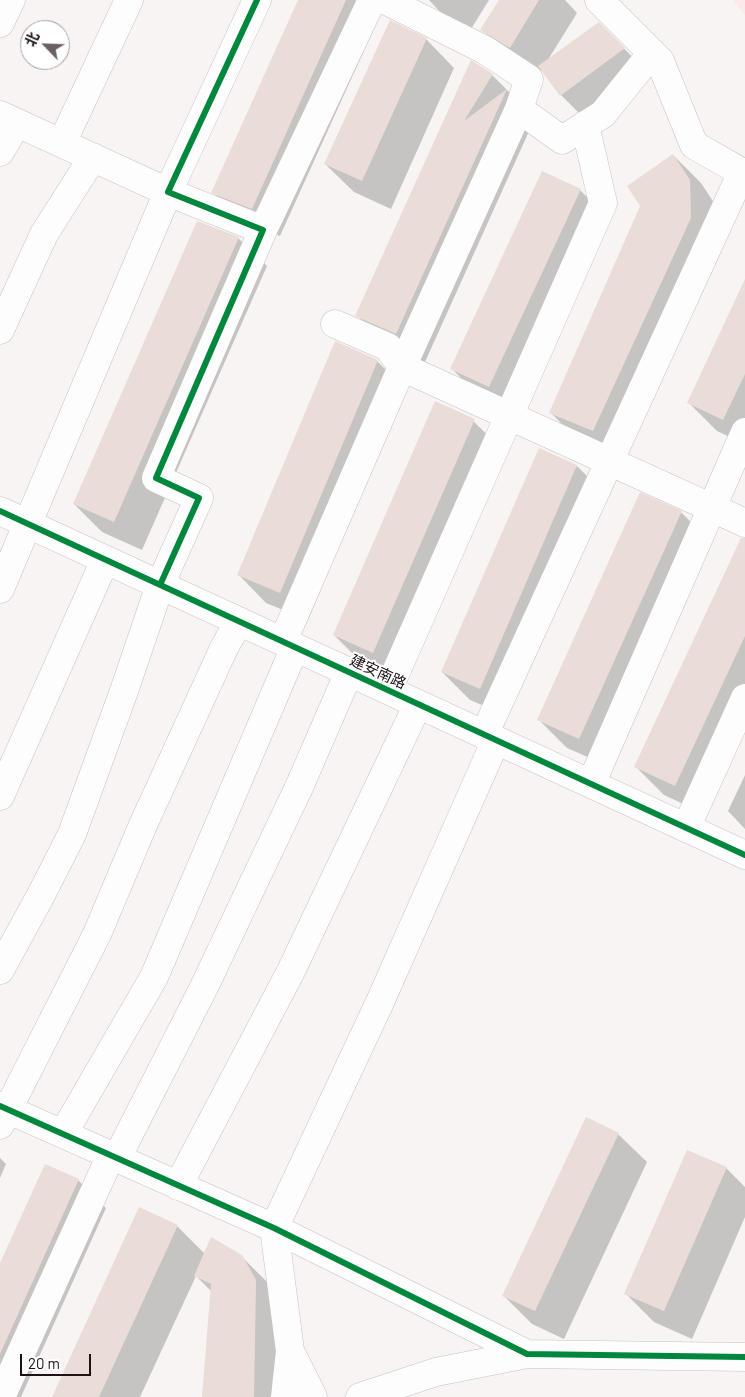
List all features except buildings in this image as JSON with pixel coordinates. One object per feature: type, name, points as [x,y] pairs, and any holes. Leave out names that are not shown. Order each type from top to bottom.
[{"type":"street","points":[[0,23],[11,0]]},
{"type":"street","points":[[62,144],[129,0]]},
{"type":"street","points":[[0,589],[168,192],[257,0]]},
{"type":"street","points":[[0,970],[72,834],[160,585],[199,498],[156,478],[263,230],[372,0]]},
{"type":"street","points":[[63,1134],[154,977],[402,367],[519,109],[529,80],[484,50],[386,0]]},
{"type":"street","points":[[285,1397],[290,1351],[274,1228],[379,1004],[490,737],[610,461],[744,173],[694,145],[660,61],[599,0]]},
{"type":"street","points":[[519,109],[562,140],[603,114],[652,53]]},
{"type":"street","points":[[0,152],[8,119],[168,192],[263,230]]},
{"type":"street","points":[[388,690],[603,203],[585,125]]},
{"type":"street","points":[[0,330],[44,234],[93,157]]},
{"type":"street","points":[[335,324],[388,347],[402,367],[745,523]]},
{"type":"street","points":[[590,784],[745,432]]},
{"type":"street","name":"建安南路","points":[[0,512],[745,855]]},
{"type":"street","points":[[0,796],[105,560]]},
{"type":"street","points":[[238,621],[147,816],[97,934],[2,1114],[63,1134],[274,1228],[527,1354]]},
{"type":"street","points":[[1,1397],[114,1157],[204,987],[300,786],[349,672]]},
{"type":"street","points":[[686,828],[745,698]]},
{"type":"street","points":[[178,1186],[291,970],[418,704]]},
{"type":"street","points":[[290,1351],[313,1397]]},
{"type":"street","points":[[360,1397],[436,1372],[527,1354],[745,1357]]},
{"type":"shaded area","points":[[733,0],[745,0],[745,15]]},
{"type":"cycle path","points":[[160,585],[199,498],[156,478],[263,230],[168,192],[257,0]]},
{"type":"cycle path","points":[[0,511],[745,855]]},
{"type":"cycle path","points":[[0,1106],[274,1228],[527,1354],[745,1357]]}]
